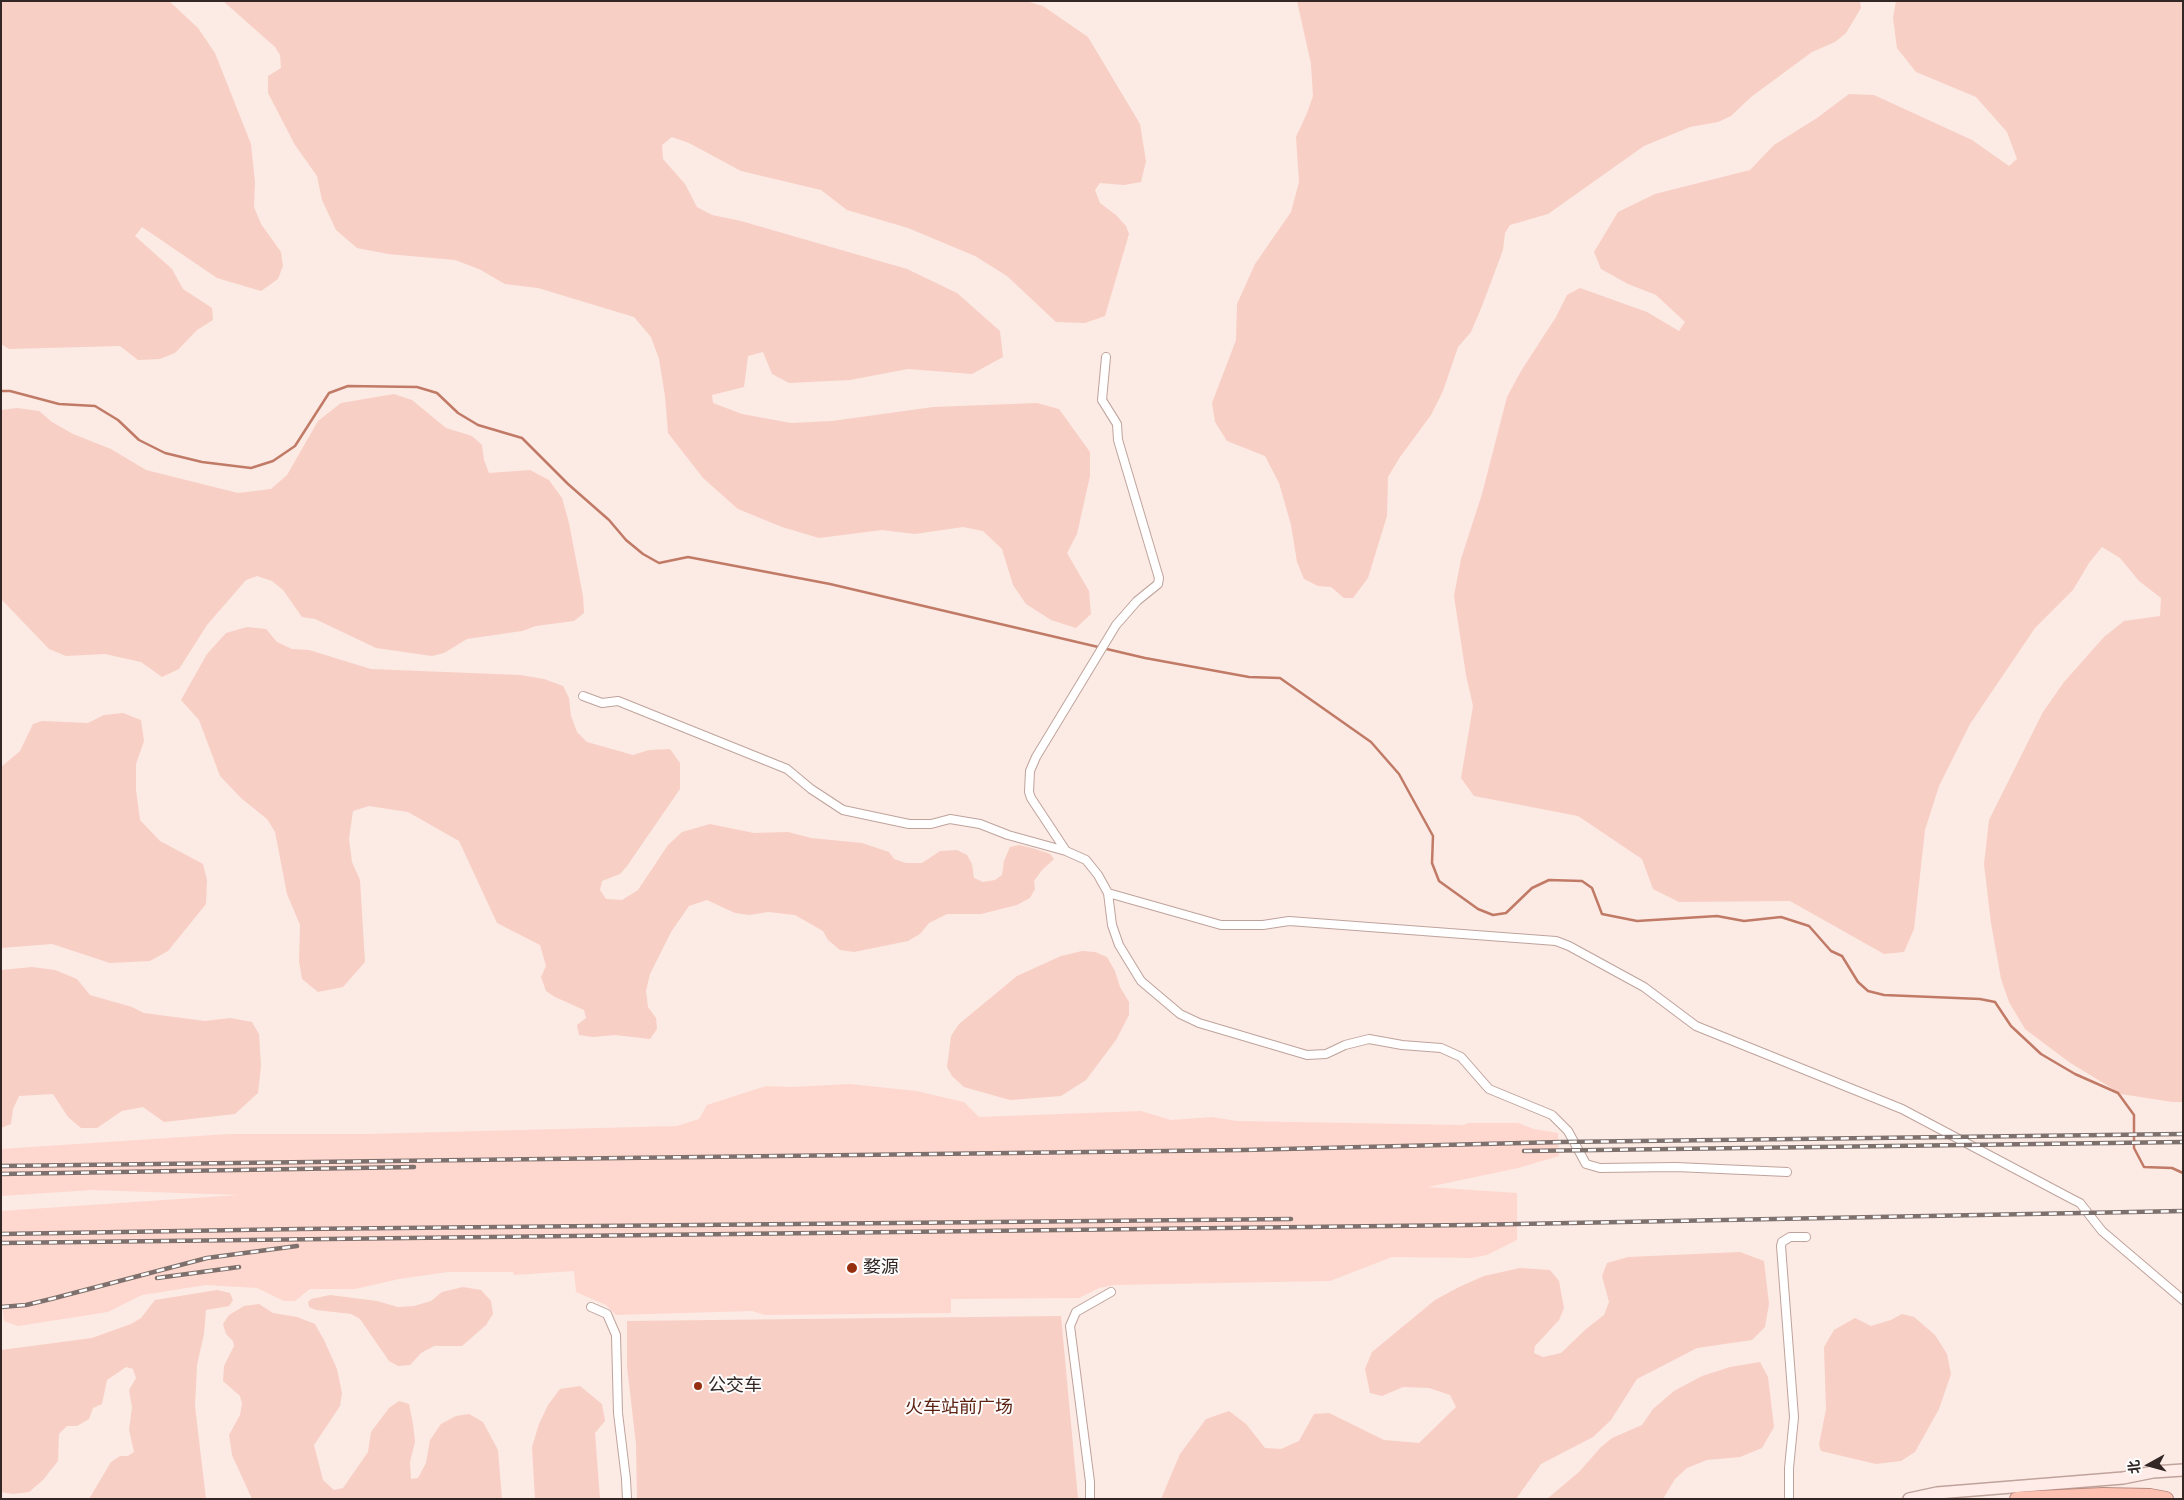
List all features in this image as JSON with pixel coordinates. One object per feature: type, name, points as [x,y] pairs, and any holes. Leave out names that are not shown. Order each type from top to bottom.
[{"type":"highway","points":[[2017,1499],[2103,1495],[2166,1499]]},
{"type":"main road","points":[[1909,1499],[1937,1493],[2123,1478],[2152,1472],[2183,1470]]},
{"type":"street","points":[[1066,851],[1031,798],[1028,783],[1030,771],[1036,757],[1116,625],[1138,601],[1158,584],[1159,578],[1118,440],[1117,424],[1102,400],[1106,358]]},
{"type":"street","points":[[583,696],[602,703],[618,701],[787,769],[811,789],[843,810],[914,825],[931,824],[950,819],[973,822],[1008,835],[1066,851],[1086,860],[1098,875],[1108,894],[1112,925],[1119,945],[1141,981],[1180,1014],[1199,1023],[1307,1055],[1326,1054],[1345,1045],[1369,1040],[1441,1048],[1461,1057],[1489,1090],[1552,1116],[1568,1131],[1586,1164],[1600,1168],[1676,1167],[1787,1172]]},
{"type":"street","points":[[1108,894],[1221,925],[1263,926],[1289,921],[1556,941],[1644,987],[1696,1026],[1902,1109],[2046,1187],[2072,1198],[2080,1204],[2102,1232],[2183,1300]]},
{"type":"street","points":[[1790,1499],[1789,1468],[1794,1417],[1780,1246],[1782,1242],[1790,1237],[1806,1237]]},
{"type":"street","points":[[1090,1499],[1090,1482],[1070,1326],[1076,1312],[1112,1292]]},
{"type":"street","points":[[591,1307],[607,1314],[616,1335],[618,1413],[627,1499]]},
{"type":"shaded area","points":[[850,1084],[916,1091],[964,1102],[979,1117],[1141,1111],[1171,1120],[1212,1117],[1237,1121],[1463,1125],[1469,1123],[1518,1123],[1534,1129],[1558,1133],[1559,1156],[1518,1168],[1428,1187],[1517,1193],[1517,1240],[1487,1255],[1471,1258],[1392,1257],[1330,1281],[1114,1285],[1099,1288],[1079,1298],[951,1299],[951,1313],[765,1315],[752,1311],[616,1315],[606,1305],[576,1292],[574,1271],[514,1275],[513,1272],[448,1272],[399,1279],[355,1289],[310,1289],[295,1301],[284,1301],[257,1288],[206,1285],[142,1295],[108,1312],[18,1326],[4,1321],[1,1295],[1,1211],[239,1195],[93,1190],[1,1196],[1,1149],[229,1134],[365,1134],[677,1126],[699,1119],[707,1105],[766,1086],[791,1087]]},
{"type":"green space","points":[[1,1],[169,1],[198,28],[215,53],[251,144],[255,183],[254,207],[261,224],[281,252],[283,266],[278,279],[261,291],[217,278],[142,227],[135,236],[172,269],[183,289],[212,308],[213,320],[197,330],[175,353],[160,359],[138,360],[120,346],[9,349],[1,344]]},
{"type":"green space","points":[[223,1],[1026,1],[1043,6],[1088,37],[1140,124],[1146,161],[1141,182],[1124,185],[1100,183],[1095,190],[1100,203],[1116,215],[1126,226],[1129,234],[1105,316],[1085,323],[1056,322],[1007,276],[975,256],[908,228],[847,210],[821,190],[741,171],[689,143],[672,137],[662,145],[663,159],[685,184],[697,207],[712,215],[741,221],[907,269],[957,293],[1000,331],[1003,357],[972,374],[908,369],[850,380],[789,383],[772,374],[763,352],[748,356],[744,387],[712,395],[713,403],[742,414],[791,423],[832,421],[933,407],[1037,403],[1059,409],[1090,452],[1090,476],[1077,534],[1067,553],[1089,591],[1091,614],[1076,628],[1051,620],[1026,604],[1013,585],[1002,549],[983,531],[963,527],[915,534],[882,530],[819,538],[782,527],[738,509],[703,478],[668,433],[659,359],[651,337],[634,317],[538,288],[505,284],[479,269],[455,260],[388,254],[357,248],[336,230],[322,200],[317,176],[295,145],[268,93],[268,76],[281,68],[280,55],[275,47]]},
{"type":"green space","points":[[1297,1],[1860,1],[1861,8],[1846,33],[1835,42],[1812,52],[1751,97],[1731,116],[1718,122],[1690,127],[1644,146],[1548,214],[1510,225],[1505,233],[1503,250],[1482,306],[1471,332],[1458,347],[1443,391],[1431,415],[1400,457],[1388,477],[1387,516],[1368,578],[1353,598],[1344,598],[1331,587],[1318,586],[1304,579],[1297,562],[1291,525],[1279,483],[1265,456],[1227,441],[1215,422],[1212,403],[1236,340],[1237,304],[1255,264],[1291,212],[1299,182],[1296,137],[1313,96],[1311,64]]},
{"type":"green space","points":[[1896,1],[2183,1],[2183,1102],[2121,1094],[2069,1062],[2025,1029],[2009,1002],[2001,979],[1991,923],[1984,864],[1989,820],[2043,712],[2064,682],[2104,637],[2124,621],[2160,616],[2161,598],[2139,581],[2120,558],[2102,547],[2089,563],[2073,590],[2035,628],[1970,724],[1939,786],[1925,830],[1914,929],[1904,952],[1884,954],[1790,901],[1679,902],[1653,889],[1642,859],[1578,816],[1474,796],[1461,778],[1473,706],[1466,675],[1454,596],[1461,559],[1482,494],[1507,397],[1521,371],[1556,317],[1567,295],[1580,288],[1647,312],[1679,331],[1685,322],[1656,295],[1628,284],[1601,269],[1594,252],[1618,212],[1655,194],[1750,170],[1774,145],[1817,118],[1849,94],[1874,95],[1972,140],[2009,166],[2017,159],[2007,132],[1976,97],[1916,72],[1897,48],[1893,18]]},
{"type":"green space","points":[[394,394],[412,400],[446,428],[472,436],[482,445],[484,460],[489,473],[530,470],[549,480],[562,498],[569,523],[583,596],[584,613],[574,621],[467,639],[444,653],[432,656],[376,648],[315,619],[302,617],[283,590],[272,581],[257,576],[246,580],[207,625],[179,669],[162,677],[141,662],[105,654],[66,656],[49,649],[1,599],[1,410],[17,408],[39,411],[52,422],[73,434],[111,449],[146,470],[238,493],[271,489],[287,475],[318,421],[341,403]]},
{"type":"green space","points":[[247,627],[266,629],[277,642],[292,649],[309,650],[371,669],[520,675],[544,679],[563,686],[569,698],[571,716],[577,732],[587,742],[633,755],[649,750],[670,749],[680,763],[680,789],[627,866],[620,874],[602,881],[600,890],[606,899],[622,900],[638,890],[668,845],[682,832],[710,824],[754,833],[788,832],[811,838],[862,843],[889,852],[894,859],[906,863],[922,863],[940,851],[957,850],[967,855],[972,864],[974,878],[983,882],[995,880],[1002,875],[1004,861],[1010,847],[1019,845],[1032,848],[1050,854],[1054,859],[1034,881],[1035,889],[1030,898],[1017,905],[981,914],[947,914],[929,923],[920,934],[908,941],[854,952],[840,950],[828,940],[823,931],[795,915],[768,912],[749,915],[735,913],[707,900],[689,906],[671,932],[650,974],[646,991],[648,1007],[656,1018],[657,1029],[650,1039],[615,1035],[593,1037],[579,1035],[577,1025],[586,1018],[584,1010],[546,991],[541,977],[546,966],[540,945],[497,923],[459,841],[408,812],[369,806],[353,811],[349,839],[352,862],[360,880],[365,962],[343,987],[318,992],[302,979],[299,961],[300,925],[287,894],[275,832],[267,819],[241,798],[220,776],[199,720],[181,700],[207,654],[226,633]]},
{"type":"green space","points":[[123,713],[141,720],[144,741],[136,764],[136,790],[140,820],[160,841],[203,864],[207,880],[206,904],[168,951],[150,961],[110,963],[52,944],[1,948],[1,767],[20,751],[33,724],[42,721],[88,723],[104,715]]},
{"type":"green space","points":[[1082,951],[1095,952],[1107,957],[1129,1002],[1129,1015],[1116,1040],[1086,1080],[1061,1096],[1010,1100],[964,1087],[952,1076],[947,1067],[951,1036],[959,1024],[1017,976],[1061,956]]},
{"type":"green space","points":[[32,967],[55,970],[77,979],[90,995],[132,1007],[144,1013],[205,1021],[230,1018],[252,1022],[259,1034],[261,1066],[258,1093],[235,1114],[164,1122],[143,1107],[122,1111],[97,1128],[81,1128],[68,1117],[53,1094],[19,1096],[13,1109],[11,1124],[1,1128],[1,970]]},
{"type":"green space","points":[[1740,1252],[1764,1261],[1769,1304],[1765,1327],[1752,1340],[1697,1348],[1637,1379],[1611,1420],[1593,1437],[1541,1464],[1516,1499],[1161,1499],[1180,1454],[1206,1419],[1229,1411],[1246,1424],[1265,1448],[1281,1449],[1299,1441],[1314,1414],[1329,1413],[1384,1440],[1419,1443],[1456,1407],[1450,1395],[1429,1388],[1403,1387],[1382,1396],[1370,1393],[1365,1369],[1372,1352],[1435,1300],[1484,1276],[1520,1268],[1550,1270],[1559,1281],[1564,1308],[1559,1320],[1535,1346],[1534,1353],[1543,1357],[1561,1353],[1604,1315],[1609,1302],[1602,1276],[1607,1263],[1628,1257]]},
{"type":"green space","points":[[463,1287],[481,1290],[491,1301],[493,1314],[486,1325],[462,1346],[434,1346],[421,1353],[410,1365],[398,1366],[389,1361],[360,1319],[351,1314],[316,1310],[309,1307],[308,1302],[311,1299],[330,1295],[377,1301],[398,1307],[414,1306],[431,1301],[442,1292]]},
{"type":"green space","points":[[217,1290],[230,1293],[233,1300],[229,1306],[206,1310],[204,1334],[197,1365],[195,1406],[206,1499],[89,1499],[111,1462],[120,1456],[128,1456],[134,1452],[129,1430],[132,1407],[129,1390],[136,1378],[133,1369],[126,1367],[107,1380],[102,1404],[93,1408],[89,1419],[77,1426],[67,1426],[59,1434],[58,1461],[43,1480],[29,1492],[13,1494],[1,1492],[1,1350],[92,1338],[131,1324],[141,1318],[155,1300]]},
{"type":"green space","points":[[259,1304],[273,1313],[297,1317],[315,1324],[337,1369],[342,1393],[340,1406],[314,1445],[323,1480],[334,1490],[343,1488],[368,1452],[371,1432],[389,1408],[399,1401],[409,1404],[413,1424],[415,1442],[410,1462],[411,1479],[418,1478],[426,1463],[430,1440],[441,1424],[456,1416],[469,1414],[483,1422],[498,1450],[502,1499],[252,1499],[232,1455],[229,1435],[240,1415],[242,1404],[240,1396],[223,1381],[224,1366],[234,1346],[233,1341],[226,1334],[223,1324],[229,1315],[244,1306]]},
{"type":"green space","points":[[1902,1314],[1914,1317],[1935,1335],[1947,1354],[1951,1374],[1939,1409],[1915,1452],[1901,1461],[1876,1464],[1821,1451],[1819,1445],[1826,1409],[1824,1347],[1834,1330],[1855,1318],[1871,1326],[1891,1320]]},
{"type":"green space","name":"火车站前广场","points":[[1061,1316],[1078,1499],[637,1499],[636,1444],[627,1367],[627,1321]]},
{"type":"green space","points":[[1760,1362],[1768,1377],[1774,1427],[1762,1448],[1740,1457],[1707,1460],[1687,1468],[1675,1479],[1663,1499],[1547,1499],[1580,1471],[1601,1447],[1612,1438],[1642,1425],[1653,1409],[1674,1391],[1702,1376],[1730,1367]]},
{"type":"green space","points":[[580,1386],[602,1404],[605,1421],[595,1433],[600,1499],[535,1499],[532,1447],[539,1424],[548,1405],[560,1389]]},
{"type":"waterway","points":[[1,391],[10,391],[59,404],[95,406],[118,420],[139,440],[165,453],[202,462],[251,468],[273,461],[295,446],[329,393],[348,386],[417,387],[437,393],[458,413],[478,425],[522,438],[568,484],[609,520],[626,540],[643,554],[659,563],[688,557],[830,584],[1145,658],[1249,677],[1280,678],[1371,742],[1399,774],[1433,836],[1432,863],[1439,881],[1478,909],[1493,915],[1506,913],[1532,888],[1549,880],[1582,881],[1592,888],[1602,914],[1637,921],[1717,916],[1744,921],[1781,917],[1809,926],[1831,951],[1842,956],[1858,982],[1868,991],[1884,995],[1980,999],[1995,1002],[2011,1026],[2041,1054],[2075,1074],[2118,1093],[2134,1115],[2134,1148],[2144,1167],[2172,1168],[2183,1173]]},
{"type":"railway","points":[[1,1166],[1244,1150],[1561,1142],[2183,1134]]},
{"type":"railway","points":[[1524,1151],[2183,1142]]},
{"type":"railway","points":[[1,1174],[414,1167]]},
{"type":"railway","points":[[1,1243],[1468,1225],[2183,1211]]},
{"type":"railway","points":[[1,1234],[300,1229],[1291,1219]]},
{"type":"railway","points":[[1,1307],[26,1305],[207,1258],[297,1246]]},
{"type":"railway","points":[[157,1278],[239,1267]]},
{"type":"place","name":"婺源","points":[[852,1268]]},
{"type":"place","name":"公交车","points":[[698,1386]]}]
